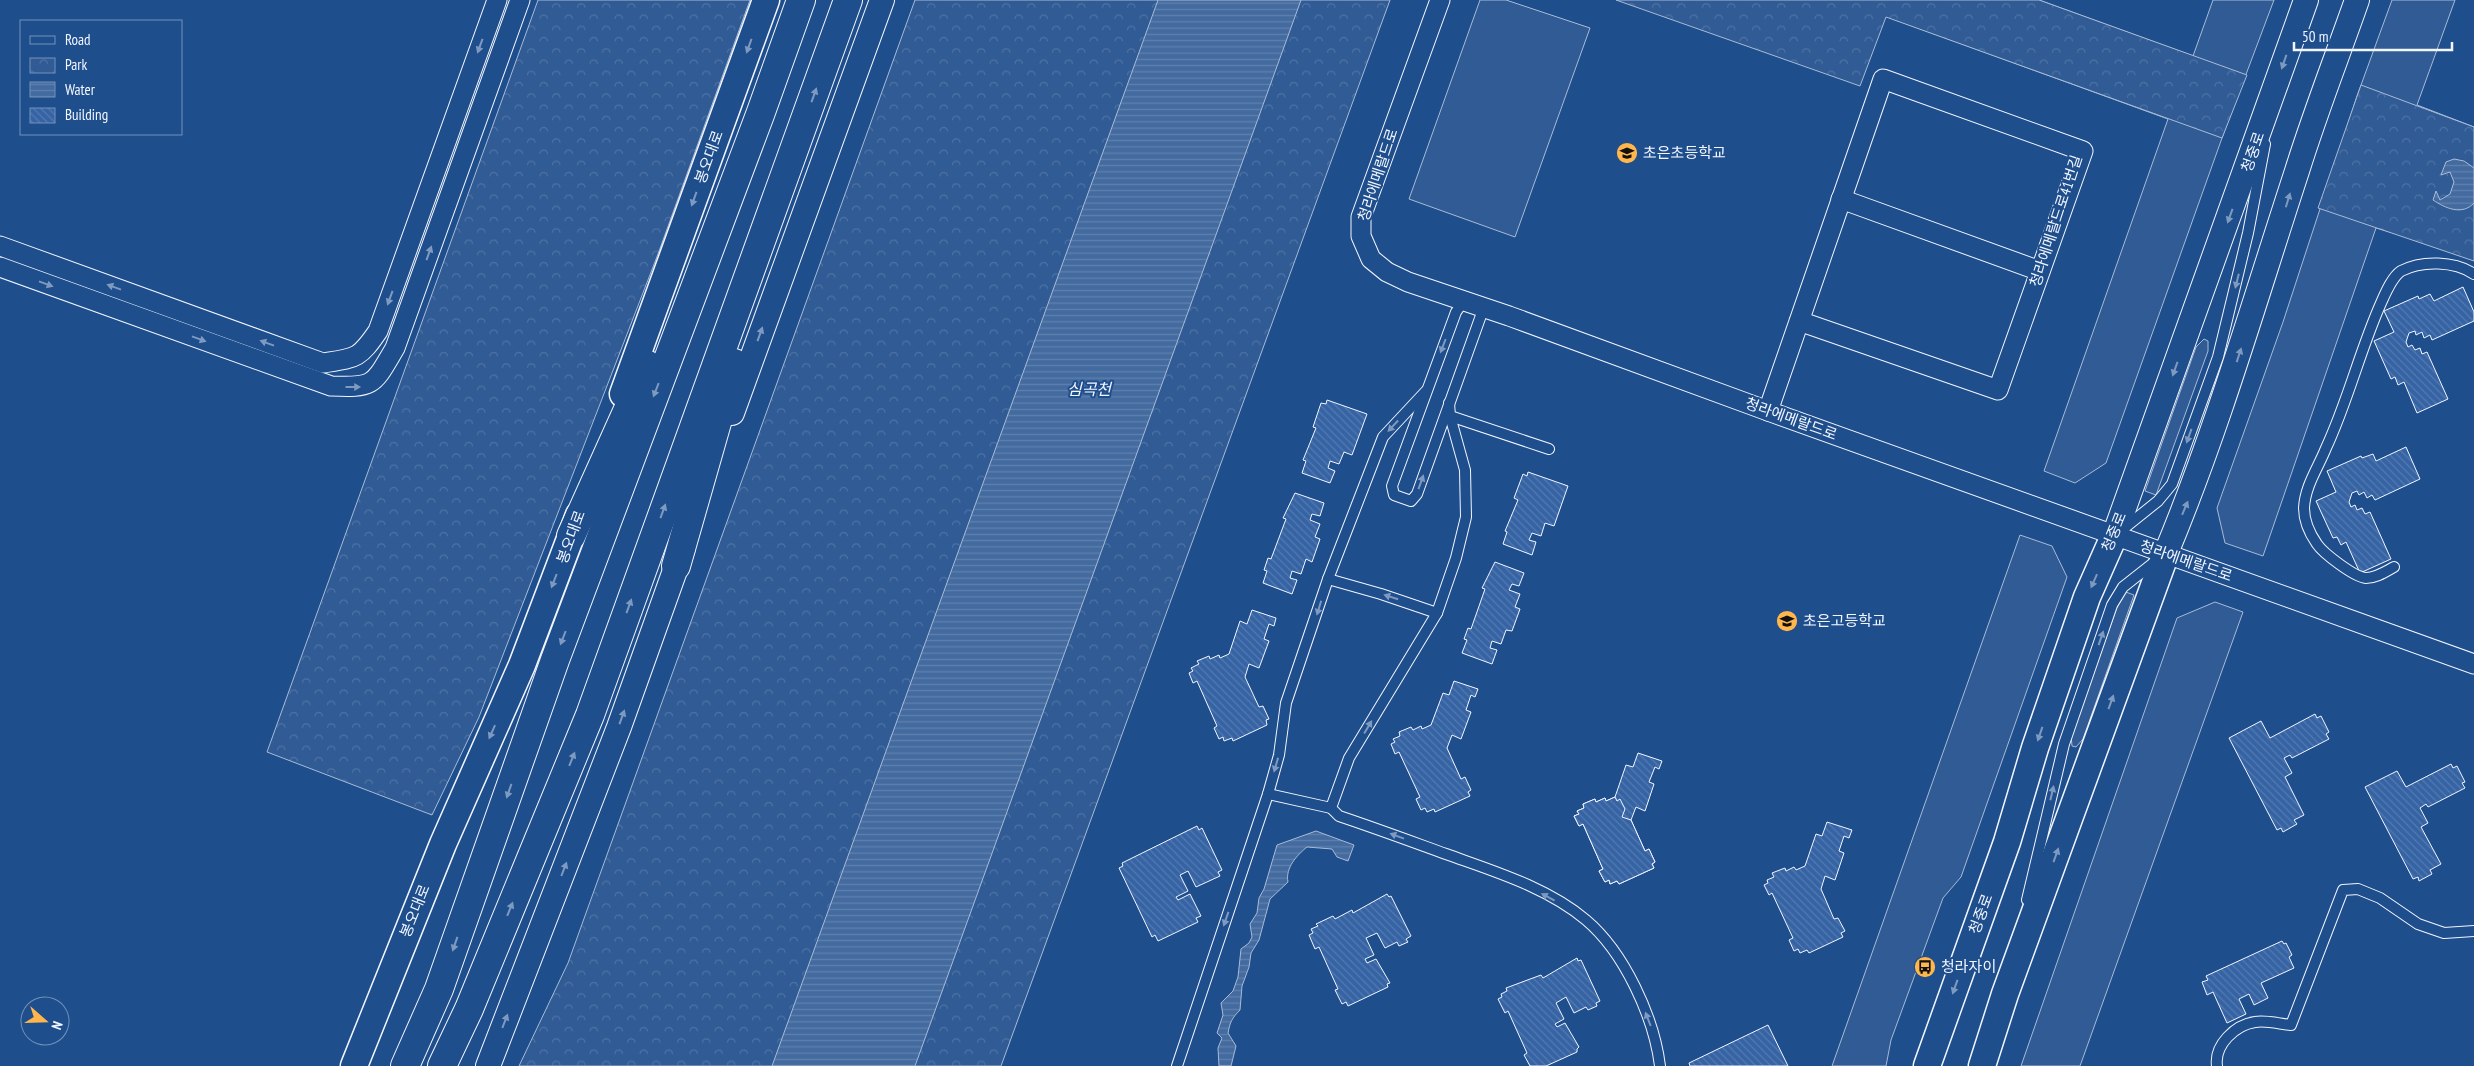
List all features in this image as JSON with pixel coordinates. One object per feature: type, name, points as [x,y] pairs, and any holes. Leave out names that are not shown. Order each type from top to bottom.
[{"type":"highway","points":[[442,1066],[469,1009],[590,715],[850,0]]},
{"type":"highway","name":"봉오대로","points":[[405,1066],[439,990],[555,660],[761,112],[798,5]]},
{"type":"highway","points":[[571,536],[761,112]]},
{"type":"highway","points":[[676,566],[802,129]]},
{"type":"main road","name":"봉오대로","points":[[354,1066],[443,844],[522,665],[571,536],[766,0]]},
{"type":"main road","name":"청중로","points":[[1927,1066],[2007,842],[2034,748],[2087,597],[2114,536]]},
{"type":"main road","points":[[1982,1066],[2006,994],[2166,553]]},
{"type":"street","points":[[0,246],[323,363],[347,359],[364,352],[378,331],[497,0]]},
{"type":"street","points":[[0,268],[330,386],[360,388],[377,378],[395,348],[520,0]]},
{"type":"street","points":[[488,1066],[618,727],[882,0]]},
{"type":"street","name":"청라에메랄드로","points":[[1440,0],[1361,217],[1361,236],[1371,259],[1387,272],[1463,302],[1484,307],[2114,536],[2474,664]]},
{"type":"street","name":"청중로","points":[[2114,536],[2306,0]]},
{"type":"street","points":[[2166,553],[2192,491],[2220,412],[2297,170],[2357,0]]},
{"type":"street","name":"청라에메랄드로41번길","points":[[1768,411],[1841,199],[1883,79],[2083,151],[1998,390],[1799,321]]},
{"type":"street","points":[[1841,199],[2040,271]]},
{"type":"lane","points":[[2114,536],[2158,501],[2172,484],[2218,357],[2248,233],[2272,96]]},
{"type":"lane","points":[[2394,567],[2374,577],[2356,575],[2317,545],[2307,524],[2304,508],[2311,478],[2326,448],[2357,372],[2368,334],[2393,281],[2401,272],[2429,264],[2452,264],[2474,274]]},
{"type":"lane","points":[[1463,302],[1456,312],[1392,486],[1394,494],[1411,501],[1417,494],[1484,307]]},
{"type":"lane","points":[[1177,1066],[1268,794],[1279,755],[1286,704],[1328,579],[1383,437],[1426,391]]},
{"type":"lane","points":[[1331,808],[1349,758],[1437,613],[1456,558],[1466,517],[1465,470],[1450,416],[1449,403]]},
{"type":"lane","points":[[1450,416],[1549,450]]},
{"type":"lane","points":[[1328,579],[1437,613]]},
{"type":"lane","points":[[1268,794],[1331,808],[1339,816],[1522,883],[1574,911],[1599,933],[1632,982],[1653,1031],[1660,1066]]},
{"type":"lane","points":[[2218,1066],[2219,1048],[2224,1040],[2244,1025],[2256,1021],[2291,1025],[2343,890],[2358,889],[2380,898],[2418,924],[2444,933],[2474,931]]},
{"type":"shaded area","points":[[1480,0],[1506,0],[1590,28],[1515,237],[1409,199]]},
{"type":"shaded area","points":[[1703,0],[1913,0],[1912,4],[1934,11],[1938,0],[1968,0],[1998,11],[2001,2],[1995,0],[2039,0],[2193,56],[2213,0],[2274,0],[2222,138],[2106,463],[2075,483],[2044,471],[2168,119],[1882,15],[1884,8],[1868,2],[1836,53],[1771,32]],"holes":[[[2216,65],[2223,68],[2227,75],[2227,82],[2217,90],[2209,88],[2203,78],[2206,70]]]},
{"type":"shaded area","points":[[2392,0],[2455,0],[2417,105],[2474,127],[2404,236],[2376,228],[2263,556],[2225,543],[2217,508],[2283,322],[2357,96]]},
{"type":"shaded area","points":[[2204,339],[2208,341],[2208,351],[2156,495],[2145,491],[2196,347]]},
{"type":"shaded area","points":[[2020,535],[2052,546],[2067,577],[1961,877],[1943,898],[1891,1040],[1886,1066],[1832,1066]]},
{"type":"shaded area","points":[[2123,591],[2134,595],[2083,739],[2076,747],[2072,746],[2071,735]]},
{"type":"shaded area","points":[[2215,602],[2243,612],[2080,1066],[2021,1066],[2177,618]]},
{"type":"green space","points":[[538,0],[750,0],[658,254],[479,717],[432,815],[267,752]]},
{"type":"green space","points":[[915,0],[1390,0],[1001,1066],[519,1066],[568,963]]},
{"type":"green space","points":[[1616,0],[2039,0],[2247,75],[2222,138],[1886,17],[1860,86]]},
{"type":"green space","points":[[2361,85],[2474,127],[2474,261],[2318,208]]},
{"type":"water","name":"심곡천","points":[[1158,0],[1301,0],[915,1066],[772,1066]]},
{"type":"water","points":[[2454,159],[2464,161],[2474,168],[2474,203],[2469,207],[2459,210],[2448,208],[2433,200],[2436,191],[2440,200],[2450,194],[2454,182],[2450,172],[2441,175],[2446,162]]},
{"type":"water","points":[[1316,831],[1354,845],[1348,861],[1337,857],[1332,849],[1307,847],[1293,862],[1288,872],[1288,882],[1270,899],[1259,940],[1251,953],[1249,967],[1242,986],[1240,1010],[1232,1020],[1228,1033],[1236,1046],[1231,1066],[1219,1066],[1218,1048],[1222,1038],[1217,1033],[1223,1015],[1221,1003],[1233,991],[1238,977],[1241,949],[1249,943],[1252,937],[1250,924],[1257,913],[1259,898],[1264,889],[1277,845]]},
{"type":"building","points":[[2463,287],[2474,312],[2474,321],[2432,340],[2430,335],[2424,338],[2422,332],[2416,335],[2415,331],[2409,333],[2406,342],[2408,347],[2412,345],[2415,350],[2420,348],[2422,354],[2427,352],[2448,399],[2417,413],[2404,382],[2398,385],[2395,377],[2391,379],[2374,341],[2394,332],[2384,311],[2418,296],[2419,299],[2430,294],[2434,301]]},
{"type":"building","points":[[1327,400],[1367,414],[1352,455],[1344,452],[1339,464],[1330,461],[1328,468],[1335,471],[1330,483],[1302,473],[1306,461],[1303,460],[1316,428],[1313,427],[1321,403],[1326,404]]},
{"type":"building","points":[[2406,447],[2420,479],[2375,500],[2372,495],[2367,498],[2364,492],[2359,495],[2357,491],[2352,493],[2349,502],[2351,507],[2355,505],[2357,510],[2362,508],[2365,514],[2370,512],[2391,559],[2360,573],[2346,542],[2341,545],[2337,537],[2333,538],[2316,501],[2336,492],[2327,471],[2361,456],[2362,458],[2373,454],[2376,461]]},
{"type":"building","points":[[1528,472],[1568,486],[1554,526],[1545,523],[1541,536],[1532,533],[1529,540],[1536,542],[1532,555],[1503,544],[1507,532],[1505,531],[1518,500],[1514,498],[1523,474],[1527,476]]},
{"type":"building","points":[[1295,493],[1324,503],[1320,516],[1312,514],[1310,520],[1320,524],[1315,537],[1320,539],[1312,562],[1306,559],[1301,574],[1292,571],[1290,578],[1297,580],[1292,594],[1263,583],[1267,571],[1264,570],[1268,558],[1271,559],[1286,519],[1283,518]]},
{"type":"building","points":[[1495,562],[1524,573],[1519,586],[1512,584],[1509,590],[1520,594],[1515,607],[1520,609],[1512,631],[1506,630],[1501,644],[1492,641],[1490,648],[1497,650],[1492,664],[1462,653],[1467,640],[1464,639],[1468,628],[1471,629],[1485,589],[1482,588]]},
{"type":"building","points":[[1252,610],[1276,618],[1274,626],[1269,624],[1264,639],[1269,641],[1259,668],[1249,664],[1245,677],[1259,707],[1263,706],[1269,719],[1266,720],[1267,725],[1233,741],[1232,738],[1224,741],[1223,737],[1219,739],[1214,728],[1217,726],[1197,681],[1193,683],[1189,673],[1193,671],[1191,668],[1199,664],[1197,661],[1209,656],[1210,659],[1219,655],[1220,658],[1229,654],[1240,621],[1247,624]]},
{"type":"building","points":[[1454,681],[1478,689],[1475,697],[1471,695],[1466,710],[1471,712],[1461,739],[1452,735],[1447,748],[1461,779],[1465,777],[1471,790],[1468,792],[1470,796],[1435,812],[1434,809],[1427,812],[1425,808],[1421,810],[1416,799],[1420,797],[1399,752],[1395,754],[1391,744],[1395,742],[1393,739],[1400,736],[1399,732],[1411,727],[1413,730],[1421,726],[1422,729],[1431,725],[1443,693],[1449,695]]},
{"type":"building","points":[[2315,714],[2317,718],[2321,716],[2329,732],[2326,734],[2329,739],[2292,758],[2290,755],[2284,758],[2292,773],[2285,777],[2304,815],[2294,820],[2297,824],[2283,832],[2281,828],[2277,830],[2229,738],[2261,721],[2270,738]]},
{"type":"building","points":[[1638,753],[1662,761],[1659,769],[1655,767],[1649,782],[1654,784],[1645,811],[1636,807],[1631,820],[1645,851],[1649,849],[1655,862],[1652,864],[1654,868],[1619,884],[1617,881],[1610,884],[1609,880],[1605,882],[1599,871],[1603,869],[1583,824],[1579,826],[1574,816],[1579,814],[1577,811],[1584,808],[1583,804],[1595,799],[1596,802],[1605,798],[1606,801],[1615,797],[1626,765],[1633,767]]},
{"type":"building","points":[[2451,764],[2453,768],[2457,766],[2465,782],[2462,783],[2465,788],[2428,807],[2426,804],[2420,808],[2428,823],[2421,827],[2441,864],[2430,870],[2432,874],[2419,881],[2418,877],[2413,879],[2365,787],[2397,771],[2406,787]]},
{"type":"building","points":[[1615,797],[1617,801],[1620,799],[1625,809],[1622,817],[1631,820],[1645,851],[1649,849],[1655,862],[1652,864],[1654,868],[1619,884],[1617,881],[1610,884],[1609,880],[1605,882],[1599,871],[1603,869],[1583,824],[1579,826],[1574,816],[1579,814],[1577,811],[1584,808],[1583,804],[1595,799],[1596,802],[1605,798],[1606,801]]},
{"type":"building","points":[[1827,822],[1852,830],[1849,838],[1844,836],[1839,851],[1844,853],[1835,880],[1825,876],[1821,889],[1834,919],[1838,918],[1845,931],[1841,933],[1843,937],[1809,953],[1807,950],[1800,953],[1798,949],[1794,951],[1789,940],[1793,938],[1772,893],[1769,895],[1764,885],[1768,883],[1767,880],[1774,877],[1772,873],[1785,868],[1786,871],[1794,867],[1796,870],[1805,866],[1816,834],[1822,836]]},
{"type":"building","points":[[1197,826],[1199,830],[1202,828],[1222,870],[1218,872],[1220,876],[1196,887],[1188,871],[1180,875],[1188,891],[1176,897],[1178,900],[1190,894],[1201,916],[1196,918],[1198,922],[1158,941],[1155,935],[1152,937],[1119,868],[1123,866],[1122,863]]},
{"type":"building","points":[[1387,894],[1389,897],[1391,896],[1411,936],[1406,939],[1408,942],[1399,946],[1397,942],[1385,948],[1377,933],[1366,938],[1374,955],[1365,959],[1367,963],[1376,959],[1390,983],[1387,984],[1388,987],[1348,1006],[1346,1002],[1342,1004],[1335,990],[1338,989],[1319,947],[1315,949],[1309,935],[1313,933],[1311,929],[1318,926],[1316,924],[1333,916],[1335,919],[1352,910],[1353,913]]},
{"type":"building","points":[[2282,941],[2284,944],[2286,943],[2292,955],[2289,957],[2294,968],[2261,983],[2268,998],[2254,1005],[2249,994],[2239,999],[2246,1014],[2227,1023],[2213,992],[2207,995],[2202,982],[2208,980],[2206,976]]},
{"type":"building","points":[[1577,958],[1578,961],[1581,960],[1600,1001],[1596,1003],[1597,1006],[1588,1010],[1586,1007],[1574,1013],[1566,997],[1556,1003],[1564,1019],[1555,1024],[1557,1027],[1565,1023],[1579,1047],[1577,1052],[1546,1066],[1530,1066],[1524,1055],[1527,1053],[1508,1011],[1505,1013],[1498,999],[1502,997],[1501,994],[1507,991],[1506,988],[1541,975],[1543,978]]},
{"type":"building","points":[[1768,1025],[1788,1066],[1690,1066],[1689,1063]]},
{"type":"place","name":"초은초등학교","points":[[1627,153]]},
{"type":"place","name":"초은고등학교","points":[[1787,621]]},
{"type":"place","name":"청라자이","points":[[1925,967]]}]
